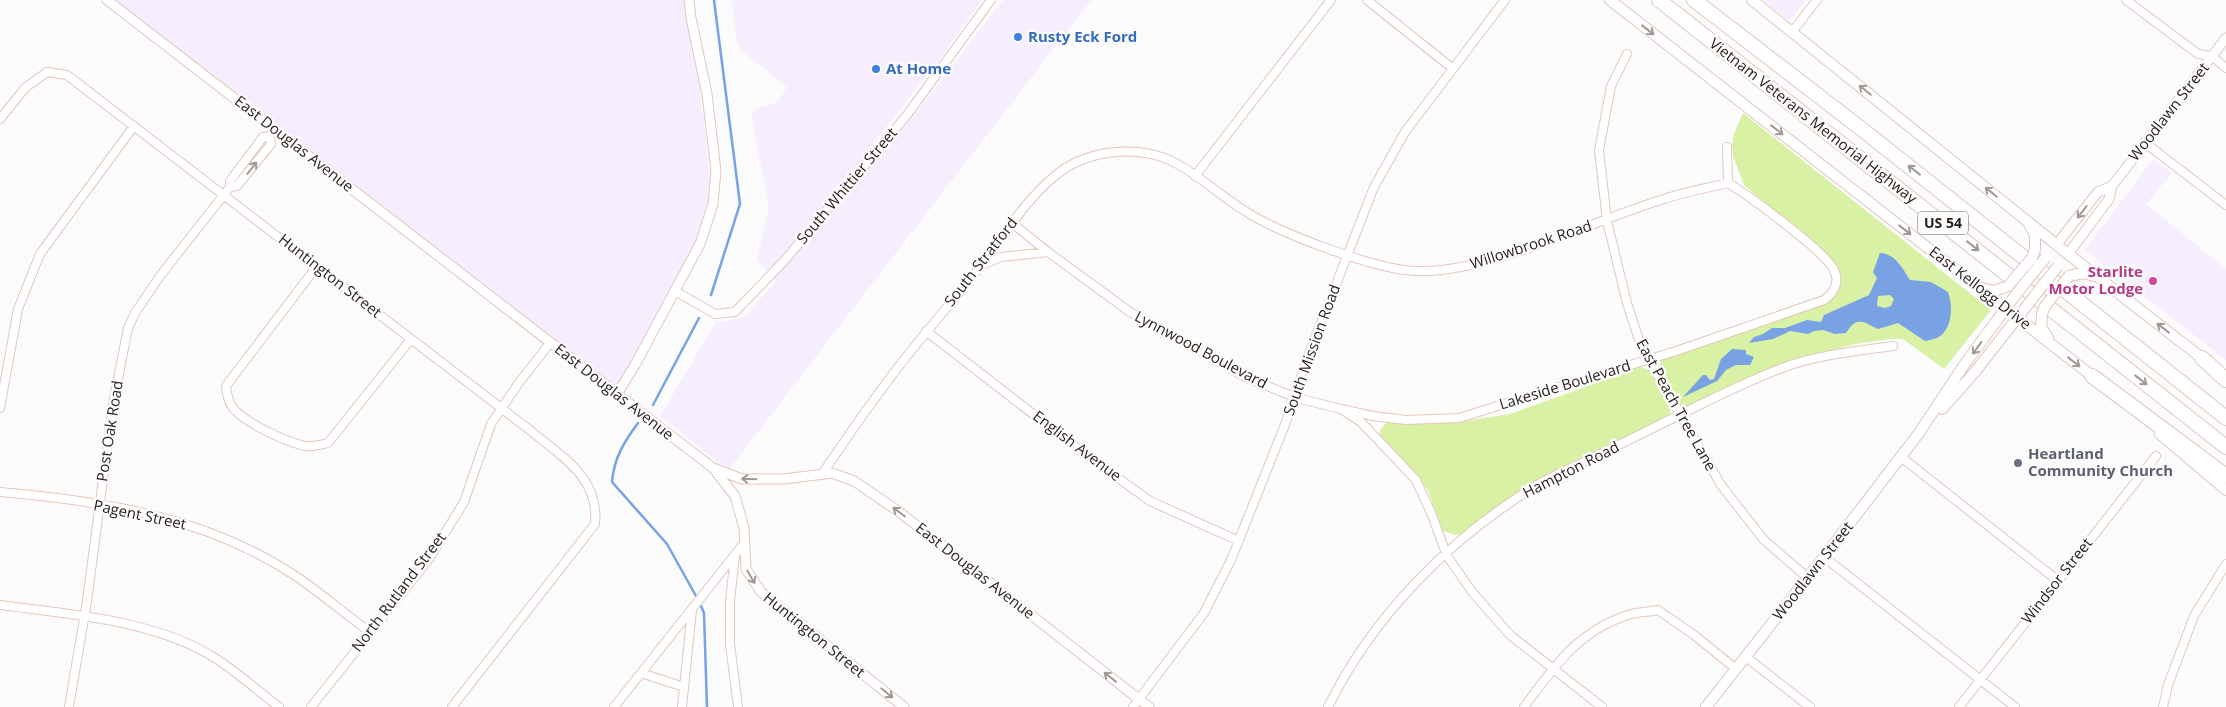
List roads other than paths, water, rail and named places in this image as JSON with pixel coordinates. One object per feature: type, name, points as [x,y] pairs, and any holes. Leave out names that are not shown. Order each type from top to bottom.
[{"type":"highway","points":[[1653,0],[1726,51]]},
{"type":"highway","name":"Vietnam Veterans Memorial Highway","points":[[1659,0],[2226,447]]},
{"type":"highway","name":"Vietnam Veterans Memorial Highway","points":[[1694,0],[1868,134],[2226,418]]},
{"type":"highway","points":[[1709,0],[1868,134]]},
{"type":"highway","points":[[2202,358],[2226,380]]},
{"type":"highway","points":[[2092,376],[2226,476]]},
{"type":"main road","name":"East Kellogg Drive","points":[[1610,0],[2092,376],[2226,490]]},
{"type":"main road","points":[[1752,0],[2068,254],[2202,358],[2226,374]]},
{"type":"main road","points":[[1979,287],[1994,291],[2008,286],[2032,258],[2035,249],[2035,235],[2027,221]]},
{"type":"main road","name":"Woodlawn Street","points":[[1706,707],[1919,433],[2005,308],[2056,244]]},
{"type":"main road","name":"Woodlawn Street","points":[[1919,433],[1974,373],[2068,254]]},
{"type":"main road","points":[[2050,343],[2041,327],[2045,306],[2069,276],[2084,273],[2098,277]]},
{"type":"street","name":"East Douglas Avenue","points":[[107,0],[273,133],[550,342],[713,468],[742,479],[784,479],[832,473],[854,481],[898,511],[1149,707]]},
{"type":"street","points":[[616,394],[635,365],[700,244],[713,204],[716,171],[707,94],[689,0]]},
{"type":"street","name":"South Whittier Street","points":[[675,291],[715,314],[735,312],[785,260],[907,115],[991,0]]},
{"type":"street","points":[[1194,176],[1332,0]]},
{"type":"street","points":[[1367,0],[1452,68]]},
{"type":"street","name":"South Mission Road","points":[[1133,707],[1204,613],[1239,541],[1374,187],[1405,132],[1505,0]]},
{"type":"street","points":[[1792,32],[1817,0]]},
{"type":"street","points":[[2126,0],[2198,54],[2212,56],[2226,68]]},
{"type":"street","name":"Woodlawn Street","points":[[2068,254],[2110,199],[2112,186],[2144,142],[2226,38]]},
{"type":"street","name":"East Peach Tree Lane","points":[[1627,54],[1611,86],[1599,150],[1606,221],[1627,302],[1641,346],[1726,492],[1764,540],[1808,578]]},
{"type":"street","name":"Huntington Street","points":[[0,119],[25,88],[47,72],[67,75],[502,408],[582,474],[593,495],[597,510],[595,524],[452,707]]},
{"type":"street","points":[[0,408],[18,309],[40,254],[134,126]]},
{"type":"street","name":"Post Oak Road","points":[[69,707],[84,616],[113,404],[128,328],[135,313],[160,276],[230,187],[230,181],[263,138],[273,133]]},
{"type":"street","points":[[2144,142],[2226,205]]},
{"type":"street","points":[[1727,147],[1728,183]]},
{"type":"street","name":"South Stratford","points":[[822,474],[879,392],[926,332],[978,269],[1012,223],[1057,174],[1092,156],[1140,152],[1167,160],[1194,176]]},
{"type":"street","name":"Willowbrook Road","points":[[1194,176],[1246,212],[1294,234],[1369,262],[1415,271],[1473,266],[1606,221],[1664,199],[1728,183]]},
{"type":"street","name":"Lakeside Boulevard","points":[[1341,409],[1373,416],[1406,420],[1459,418],[1648,359],[1824,300],[1831,295],[1836,287],[1837,277],[1834,268],[1822,255],[1748,195],[1728,183]]},
{"type":"street","name":"Woodlawn Street","points":[[2056,244],[2098,192],[2112,186]]},
{"type":"street","name":"Lynnwood Boulevard","points":[[1012,223],[1130,312],[1245,377],[1294,397],[1341,409],[1362,422],[1416,480],[1446,552],[1472,593],[1510,635],[1602,707]]},
{"type":"street","points":[[978,269],[985,263],[1000,257],[1048,252]]},
{"type":"street","points":[[317,266],[226,386],[228,399],[233,408],[250,422],[305,446],[328,443],[411,338]]},
{"type":"street","name":"English Avenue","points":[[926,332],[1082,452],[1150,501],[1239,541]]},
{"type":"street","name":"North Rutland Street","points":[[311,707],[429,559],[464,502],[491,424],[550,342]]},
{"type":"street","name":"Hampton Road","points":[[1328,707],[1347,672],[1378,627],[1446,552],[1484,520],[1536,486],[1681,415],[1783,368],[1833,355],[1893,346]]},
{"type":"street","points":[[1901,456],[2057,580]]},
{"type":"street","name":"Windsor Street","points":[[1958,707],[2156,456]]},
{"type":"street","name":"Huntington Street","points":[[713,468],[735,496],[744,528],[746,569],[761,592],[904,707]]},
{"type":"street","name":"Pagent Street","points":[[0,492],[124,508],[179,521],[235,543],[296,577],[370,632]]},
{"type":"street","points":[[614,707],[745,542]]},
{"type":"street","points":[[736,553],[730,601],[730,644],[738,707]]},
{"type":"street","points":[[1824,557],[2015,707]]},
{"type":"street","points":[[2163,707],[2168,685],[2194,616],[2226,564]]},
{"type":"street","points":[[0,605],[84,616],[172,637],[214,657],[279,707]]},
{"type":"street","points":[[682,707],[693,607]]},
{"type":"street","points":[[1524,707],[1566,653],[1595,629],[1629,614],[1658,610],[1694,635],[1736,669]]},
{"type":"street","points":[[1746,657],[1810,707]]},
{"type":"street","points":[[641,672],[684,687]]},
{"type":"water","points":[[1880,253],[1886,254],[1898,262],[1910,280],[1931,282],[1948,292],[1951,311],[1949,324],[1942,334],[1937,338],[1925,341],[1898,323],[1878,329],[1864,322],[1857,322],[1846,333],[1835,334],[1823,330],[1808,334],[1790,331],[1773,339],[1749,343],[1754,337],[1772,328],[1785,328],[1807,320],[1821,322],[1824,315],[1869,295],[1877,278],[1873,272]],"holes":[[[1890,295],[1894,299],[1891,306],[1885,308],[1877,306],[1878,296]]]},
{"type":"water","points":[[1732,349],[1746,350],[1746,354],[1754,357],[1750,365],[1736,365],[1726,370],[1717,381],[1683,397],[1703,375],[1706,375],[1710,380],[1714,379],[1721,359]]},
{"type":"waterway","points":[[711,295],[740,204],[714,0]]},
{"type":"waterway","points":[[653,405],[699,318]]},
{"type":"waterway","points":[[638,423],[620,451],[612,482],[667,544],[696,596]]},
{"type":"waterway","points":[[701,606],[704,613],[707,707]]},
{"type":"place","name":"Rusty Eck Ford","points":[[1018,37]]},
{"type":"place","name":"At Home","points":[[876,69]]},
{"type":"place","name":"Starlite Motor Lodge","points":[[2153,281]]},
{"type":"place","name":"Heartland Community Church","points":[[2018,463]]}]
